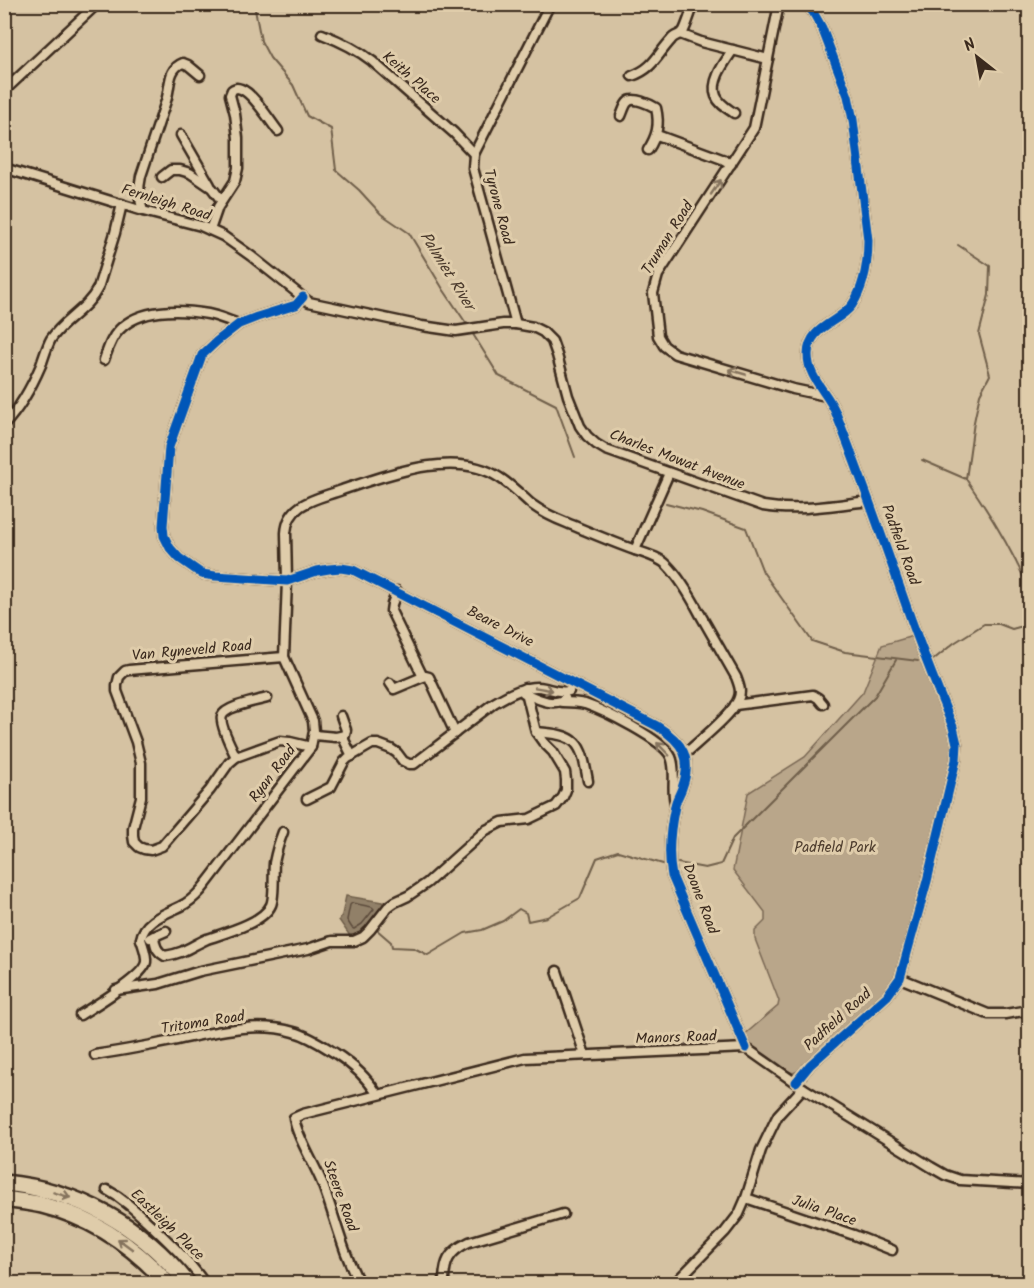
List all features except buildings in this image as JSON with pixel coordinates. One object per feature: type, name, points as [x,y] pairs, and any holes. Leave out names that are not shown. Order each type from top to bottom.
[{"type":"highway","points":[[4,1183],[22,1185],[68,1197],[111,1216],[161,1254],[188,1284]]},
{"type":"highway","points":[[4,1199],[49,1207],[75,1216],[129,1247],[146,1260],[168,1284]]},
{"type":"street","points":[[4,91],[97,4]]},
{"type":"street","name":"Tyrone Road","points":[[516,324],[473,168],[474,154],[550,4]]},
{"type":"street","points":[[632,76],[656,60],[672,38],[684,30],[694,4]]},
{"type":"street","name":"Truman Road","points":[[779,4],[754,128],[658,275],[653,293],[658,336],[664,346],[675,354],[793,389],[826,396]]},
{"type":"street","name":"Padfield Road","points":[[674,1284],[739,1214],[761,1150],[775,1120],[800,1085],[810,1065],[887,996],[900,978],[956,759],[957,744],[953,727],[835,411],[812,374],[809,362],[809,349],[817,334],[849,308],[854,301],[865,268],[867,240],[851,108],[816,8],[806,4]]},
{"type":"street","name":"Keith Place","points":[[322,34],[353,48],[372,61],[454,133],[474,154]]},
{"type":"street","points":[[680,34],[701,42],[768,58]]},
{"type":"street","points":[[732,50],[716,81],[714,90],[721,104],[734,113]]},
{"type":"street","points":[[143,211],[139,187],[141,176],[170,90],[172,72],[183,63],[200,75]]},
{"type":"street","points":[[210,230],[221,200],[235,181],[238,168],[238,138],[231,99],[232,90],[236,88],[244,90],[251,96],[278,131]]},
{"type":"street","points":[[621,116],[628,101],[631,100],[655,107],[657,135],[648,150]]},
{"type":"street","points":[[181,135],[221,200]]},
{"type":"street","points":[[657,135],[732,164]]},
{"type":"street","name":"Fernleigh Road","points":[[4,168],[143,211],[201,226],[223,236],[303,297]]},
{"type":"street","points":[[162,177],[171,170],[180,170],[190,173],[212,188]]},
{"type":"street","points":[[4,425],[21,403],[58,330],[94,296],[116,232],[122,204]]},
{"type":"street","points":[[303,297],[296,305],[239,324],[206,351],[198,363],[169,447],[163,526],[164,536],[170,548],[179,558],[202,574],[287,581],[286,526],[292,513],[310,501],[402,470],[459,465],[490,472],[507,483],[533,506],[555,519],[663,562],[679,579],[736,677],[740,692],[730,712],[685,754]]},
{"type":"street","name":"Charles Mowat Avenue","points":[[303,297],[309,302],[456,331],[516,324],[533,327],[543,332],[552,341],[574,415],[587,436],[606,450],[752,503],[778,508],[869,501]]},
{"type":"street","points":[[104,360],[117,331],[134,318],[144,315],[170,311],[194,312],[209,314],[239,324]]},
{"type":"street","points":[[635,550],[669,473]]},
{"type":"street","name":"Beare Drive","points":[[287,581],[317,571],[341,568],[353,570],[657,726],[673,737],[685,754]]},
{"type":"street","name":"Ryan Road","points":[[141,939],[147,925],[185,904],[206,884],[310,747],[314,735],[313,721],[284,657],[287,581]]},
{"type":"street","points":[[397,591],[391,611],[423,677]]},
{"type":"street","name":"Van Ryneveld Road","points":[[236,757],[162,846],[151,850],[139,846],[134,842],[133,828],[141,797],[141,763],[136,742],[117,691],[119,677],[129,670],[284,657]]},
{"type":"street","points":[[390,683],[393,689],[396,689],[427,676],[455,734]]},
{"type":"street","points":[[562,702],[573,682]]},
{"type":"street","points":[[307,799],[332,787],[341,765],[372,744],[378,744],[394,751],[406,763],[414,764],[506,696],[543,687],[562,692],[569,691]]},
{"type":"street","points":[[524,691],[550,702],[588,705],[648,735],[666,749],[673,762],[673,793],[676,803]]},
{"type":"street","points":[[116,990],[158,984],[200,971],[308,950],[332,941],[354,941],[363,937],[388,907],[427,883],[486,830],[502,822],[529,819],[547,812],[561,801],[566,790],[565,772],[553,752],[536,732],[524,691]]},
{"type":"street","points":[[735,705],[813,695],[823,704]]},
{"type":"street","points":[[267,698],[231,708],[222,715],[224,730],[236,757],[280,741],[310,747]]},
{"type":"street","points":[[314,735],[336,737],[345,735],[346,730],[341,716]]},
{"type":"street","points":[[536,732],[556,733],[574,741],[585,762],[588,781]]},
{"type":"street","points":[[342,736],[352,756]]},
{"type":"street","name":"Doone Road","points":[[685,754],[687,767],[676,803],[669,852],[672,876],[746,1048]]},
{"type":"street","points":[[154,936],[159,952],[165,956],[174,955],[260,917],[272,901],[274,864],[283,832]]},
{"type":"street","points":[[80,1015],[144,969],[146,960],[141,939],[166,931]]},
{"type":"street","points":[[557,970],[585,1055]]},
{"type":"street","points":[[900,978],[988,1014],[1029,1010]]},
{"type":"street","name":"Tritoma Road","points":[[95,1055],[239,1028],[287,1030],[305,1035],[353,1066],[366,1077],[376,1094]]},
{"type":"street","points":[[746,1048],[800,1085],[945,1175],[960,1179],[1029,1184]]},
{"type":"street","name":"Manors Road","points":[[294,1118],[376,1094],[518,1059],[746,1048]]},
{"type":"street","name":"Steere Road","points":[[294,1118],[322,1184],[346,1256],[360,1284]]},
{"type":"street","name":"Eastleigh Place","points":[[107,1190],[120,1197],[166,1239],[205,1284]]},
{"type":"street","name":"Julia Place","points":[[746,1198],[892,1250]]},
{"type":"street","points":[[444,1284],[445,1264],[453,1251],[469,1242],[563,1214]]},
{"type":"green space","name":"Padfield Park","points":[[913,636],[949,728],[953,750],[951,770],[903,962],[891,990],[793,1073],[781,1068],[748,1045],[743,1036],[778,1006],[779,1001],[755,939],[755,931],[765,921],[765,912],[733,870],[748,793],[805,757],[863,692],[882,645]]},
{"type":"water","points":[[346,896],[382,902],[385,908],[365,929],[350,936],[339,920]]},
{"type":"waterway","name":"Palmiet River","points":[[254,4],[261,41],[270,58],[293,85],[307,116],[331,129],[336,170],[381,214],[409,233],[468,326]]},
{"type":"waterway","points":[[958,245],[990,266],[989,295],[979,334],[990,375],[980,394],[966,479],[1001,534],[1030,592]]},
{"type":"waterway","name":"Palmiet River","points":[[471,331],[499,376],[556,405],[575,457]]},
{"type":"waterway","points":[[922,460],[966,479]]},
{"type":"waterway","name":"Palmiet River","points":[[666,503],[702,512],[746,528],[763,572],[812,641],[845,652],[918,661]]},
{"type":"waterway","name":"Palmiet River","points":[[933,660],[984,624],[999,624],[1012,629],[1030,624]]},
{"type":"waterway","points":[[678,863],[705,868],[721,864],[733,838],[875,696],[896,660]]},
{"type":"waterway","points":[[376,929],[391,942],[392,947],[414,948],[428,955],[465,933],[482,930],[503,921],[519,909],[526,913],[528,921],[547,917],[580,898],[597,858],[618,851],[663,864]]},
{"type":"cycle path","points":[[796,1082],[810,1065],[887,996],[900,978],[927,881],[956,760],[957,744],[953,727],[918,638],[845,435],[832,404],[814,378],[809,363],[809,345],[813,337],[846,311],[860,290],[868,240],[848,96],[822,28],[806,4]]},
{"type":"cycle path","points":[[303,297],[296,305],[239,324],[202,355],[169,447],[163,526],[164,536],[170,548],[179,558],[202,574],[215,576],[287,581],[317,571],[341,568],[353,570],[657,726],[673,738],[683,752],[686,768],[671,832],[669,849],[672,876],[746,1048]]}]
